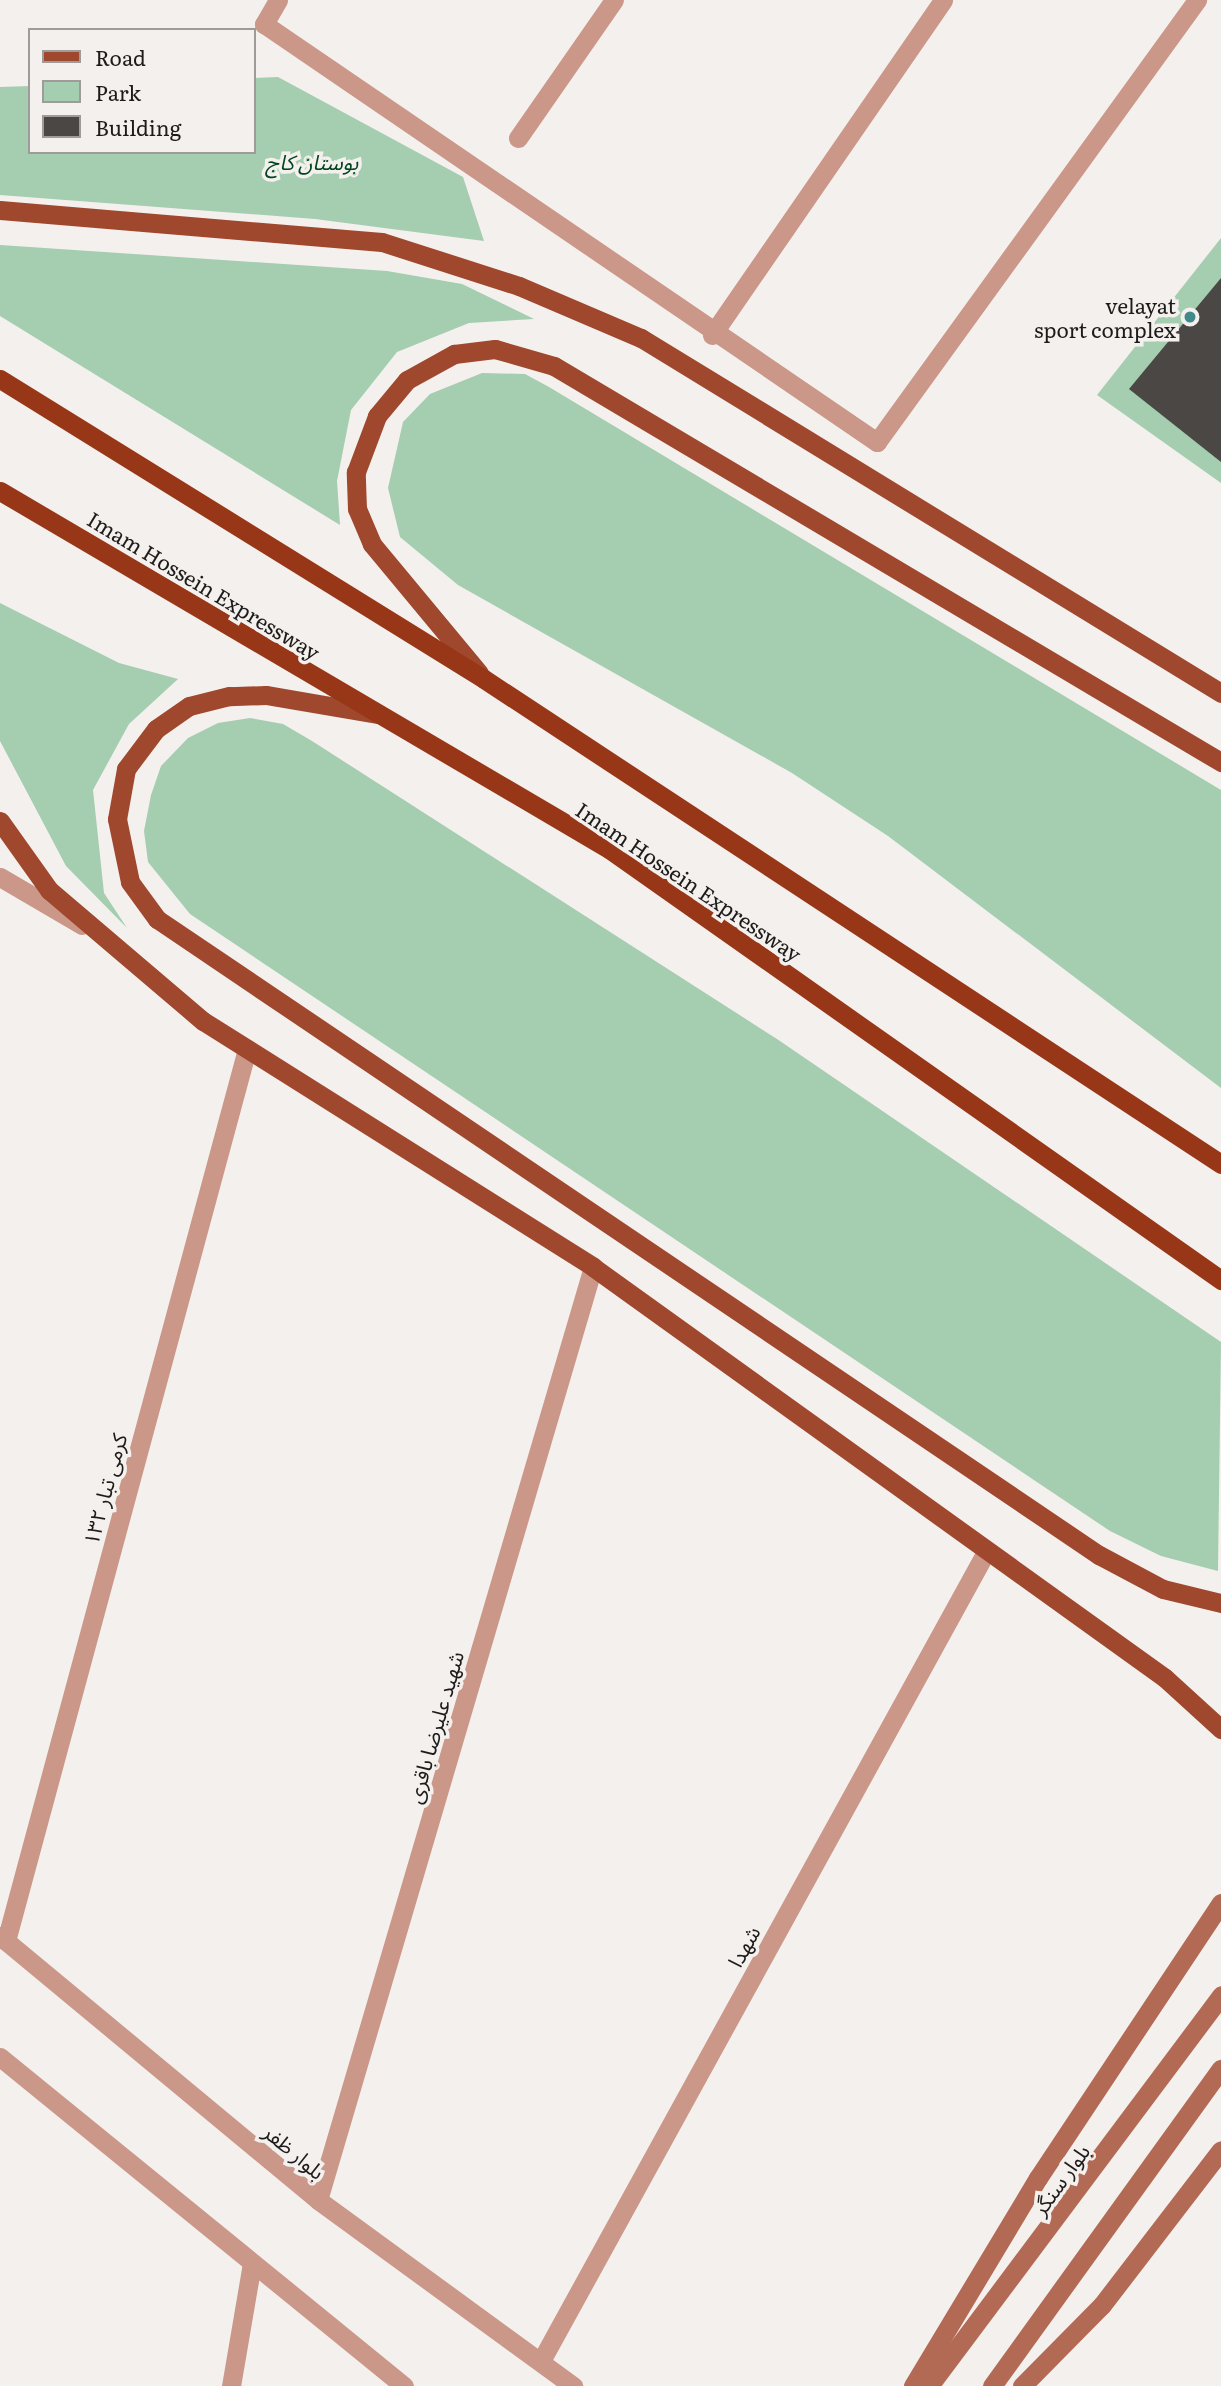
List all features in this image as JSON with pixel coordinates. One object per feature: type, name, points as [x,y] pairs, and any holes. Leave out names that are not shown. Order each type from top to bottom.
[{"type":"highway","points":[[0,379],[484,679],[1221,1164]]},
{"type":"highway","name":"Imam Hossein Expressway","points":[[0,491],[609,849],[1221,1280]]},
{"type":"main road","points":[[0,210],[382,242],[519,286],[641,338],[1221,693]]},
{"type":"main road","points":[[484,679],[372,544],[355,490],[363,441],[390,397],[439,360],[495,349],[554,366],[1221,762]]},
{"type":"main road","points":[[377,714],[266,695],[229,696],[189,706],[156,729],[126,769],[117,819],[130,882],[158,919],[1099,1555],[1143,1580],[1197,1599],[1221,1603]]},
{"type":"main road","points":[[0,821],[49,890],[86,927],[247,1049],[593,1267],[986,1552],[1165,1678],[1221,1729]]},
{"type":"main road","points":[[913,2386],[1038,2178],[1221,1903]]},
{"type":"main road","name":"بلوار سنگر","points":[[929,2386],[1221,1995]]},
{"type":"main road","points":[[992,2386],[1221,2069]]},
{"type":"main road","points":[[1022,2386],[1102,2305],[1221,2150]]},
{"type":"street","points":[[278,0],[264,24],[712,335],[877,442],[1197,0]]},
{"type":"street","points":[[518,138],[614,0]]},
{"type":"street","points":[[712,335],[943,0]]},
{"type":"street","points":[[0,877],[86,927]]},
{"type":"street","name":"کرمی تبار ۱۳۲","points":[[3,1939],[247,1049]]},
{"type":"street","name":"شهید علیرضا باقری","points":[[318,2200],[593,1267]]},
{"type":"street","name":"شهدا","points":[[541,2361],[986,1552]]},
{"type":"street","name":"بلوار ظفر","points":[[3,1939],[318,2200],[573,2386]]},
{"type":"street","points":[[0,2057],[404,2386]]},
{"type":"street","points":[[231,2386],[252,2263]]},
{"type":"green space","name":"بوستان کاج","points":[[278,77],[463,177],[484,241],[315,219],[0,195],[0,87],[28,86],[28,154],[256,154],[256,78]]},
{"type":"green space","name":"velayat sport complex","points":[[1221,238],[1221,483],[1097,395]]},
{"type":"green space","points":[[0,245],[387,271],[462,284],[534,319],[469,323],[397,352],[351,410],[337,481],[340,525],[0,316]]},
{"type":"green space","points":[[482,373],[525,374],[549,387],[1221,790],[1221,1088],[888,836],[792,773],[458,585],[400,537],[388,488],[403,422],[430,394]]},
{"type":"green space","points":[[0,603],[119,663],[178,679],[129,724],[93,790],[104,893],[127,928],[66,866],[0,741]]},
{"type":"green space","points":[[250,718],[283,724],[312,741],[777,1039],[1221,1342],[1218,1571],[1161,1556],[1110,1531],[190,914],[148,862],[144,831],[151,795],[161,766],[188,738],[218,723]]},
{"type":"building","points":[[1221,278],[1221,462],[1129,389]]},
{"type":"place","name":"velayat sport complex","points":[[1190,317]]}]
